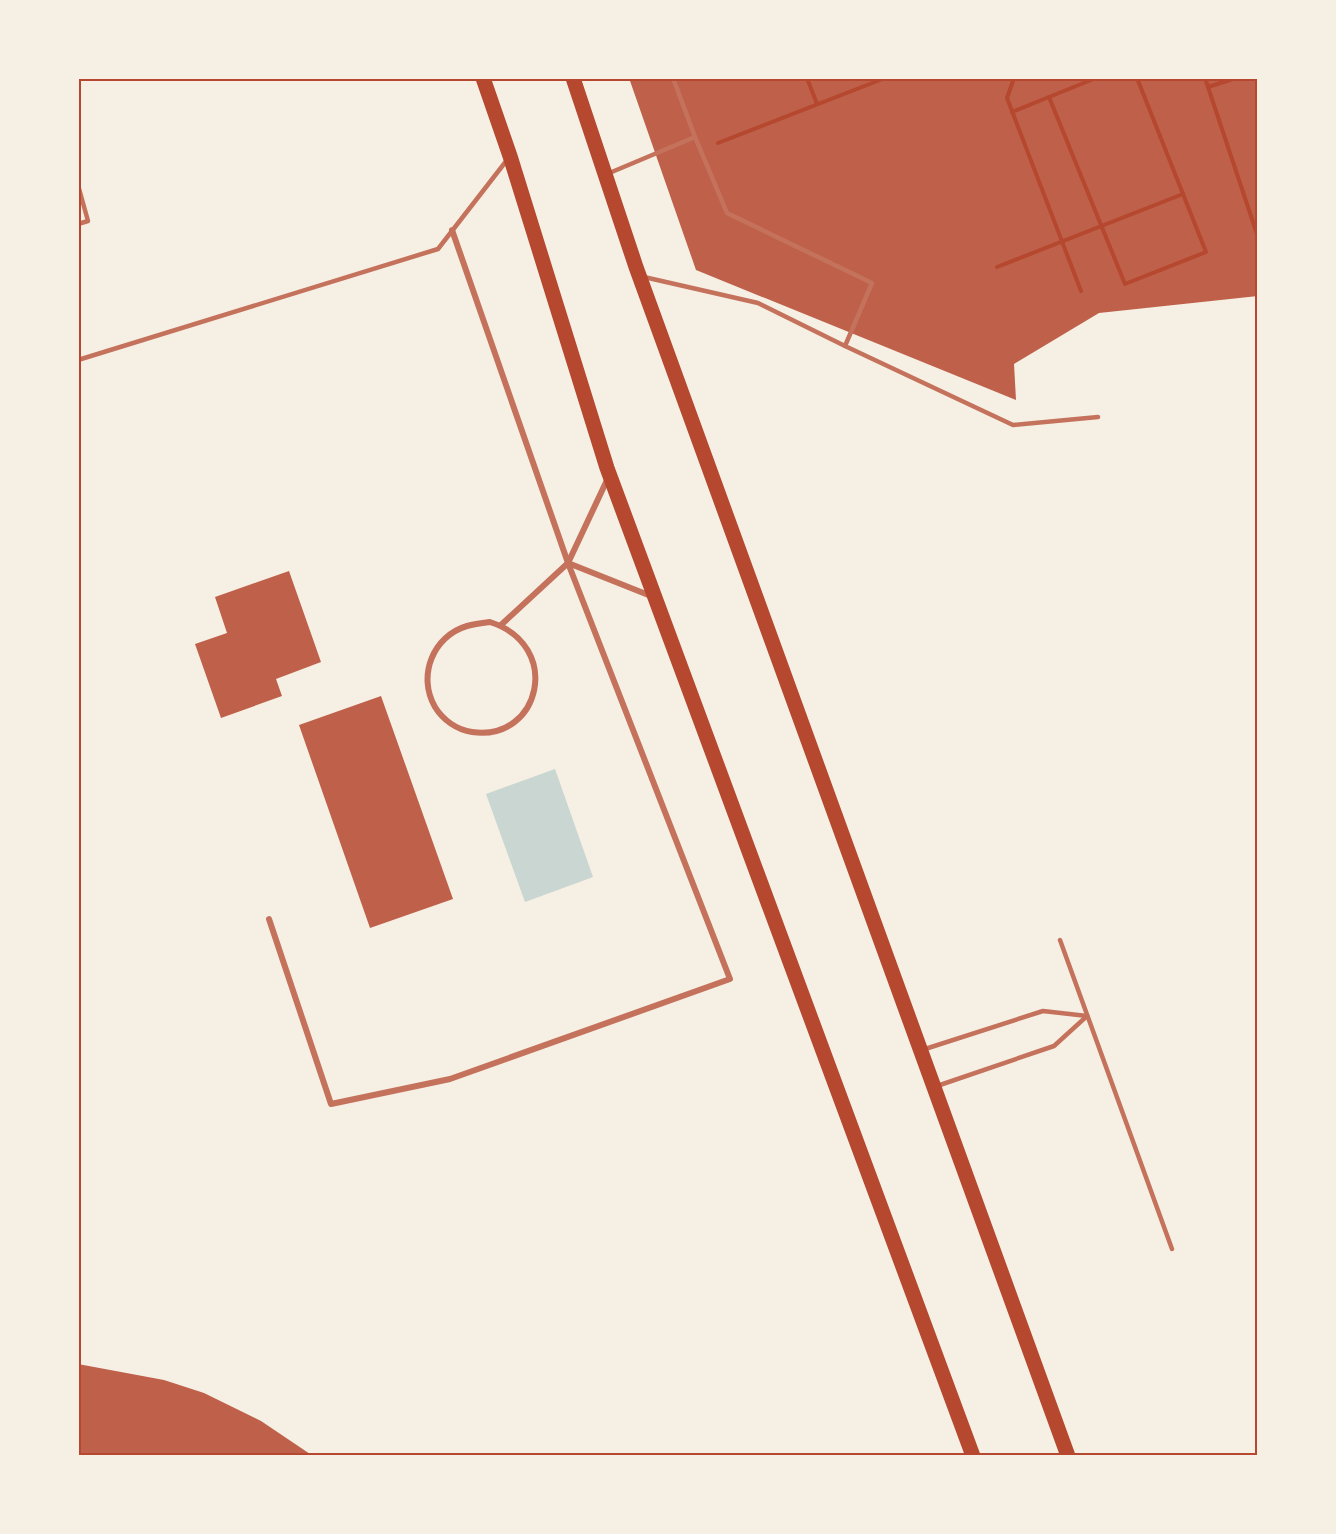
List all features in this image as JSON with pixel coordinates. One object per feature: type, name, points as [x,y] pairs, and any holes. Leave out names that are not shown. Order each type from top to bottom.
[{"type":"main road","points":[[481,78],[510,156],[609,474],[972,1456]]},
{"type":"main road","points":[[573,78],[640,276],[1068,1456]]},
{"type":"street","points":[[269,919],[331,1104],[450,1079],[730,979],[568,563],[452,230]]},
{"type":"street","points":[[501,626],[568,563],[609,474]]},
{"type":"street","points":[[568,563],[655,598]]},
{"type":"street","points":[[490,622],[501,626],[522,639],[535,670],[535,689],[526,710],[513,723],[496,731],[483,733],[464,731],[450,723],[431,699],[427,681],[429,663],[437,646],[449,635],[466,626],[490,622]]},
{"type":"lane","points":[[673,78],[727,213],[872,283],[844,346]]},
{"type":"lane","points":[[607,174],[695,137]]},
{"type":"lane","points":[[78,360],[438,249],[510,156]]},
{"type":"lane","points":[[78,185],[88,221],[78,224]]},
{"type":"lane","points":[[640,276],[758,303],[1013,425],[1098,417]]},
{"type":"lane","points":[[1060,940],[1172,1249]]},
{"type":"lane","points":[[921,1051],[1043,1011],[1088,1016]]},
{"type":"lane","points":[[934,1087],[1054,1046],[1088,1016]]},
{"type":"path","points":[[807,78],[817,104]]},
{"type":"path","points":[[700,150],[885,78]]},
{"type":"path","points":[[1014,78],[1007,98],[1081,291]]},
{"type":"path","points":[[1012,112],[1096,78]]},
{"type":"path","points":[[1049,97],[1125,284],[1206,252],[1137,78]]},
{"type":"path","points":[[1205,78],[1258,237]]},
{"type":"path","points":[[1208,87],[1236,78]]},
{"type":"path","points":[[997,267],[1183,194]]},
{"type":"shaded area","points":[[555,769],[593,877],[525,902],[486,794]]},
{"type":"building","points":[[629,78],[1258,78],[1258,296],[1099,313],[1014,364],[1016,400],[696,270]]},
{"type":"building","points":[[289,571],[321,662],[276,679],[282,696],[221,718],[195,644],[227,633],[215,597]]},
{"type":"building","points":[[381,696],[453,899],[370,928],[299,725]]},
{"type":"building","points":[[78,1364],[164,1380],[204,1393],[261,1421],[313,1456],[78,1456]]}]
